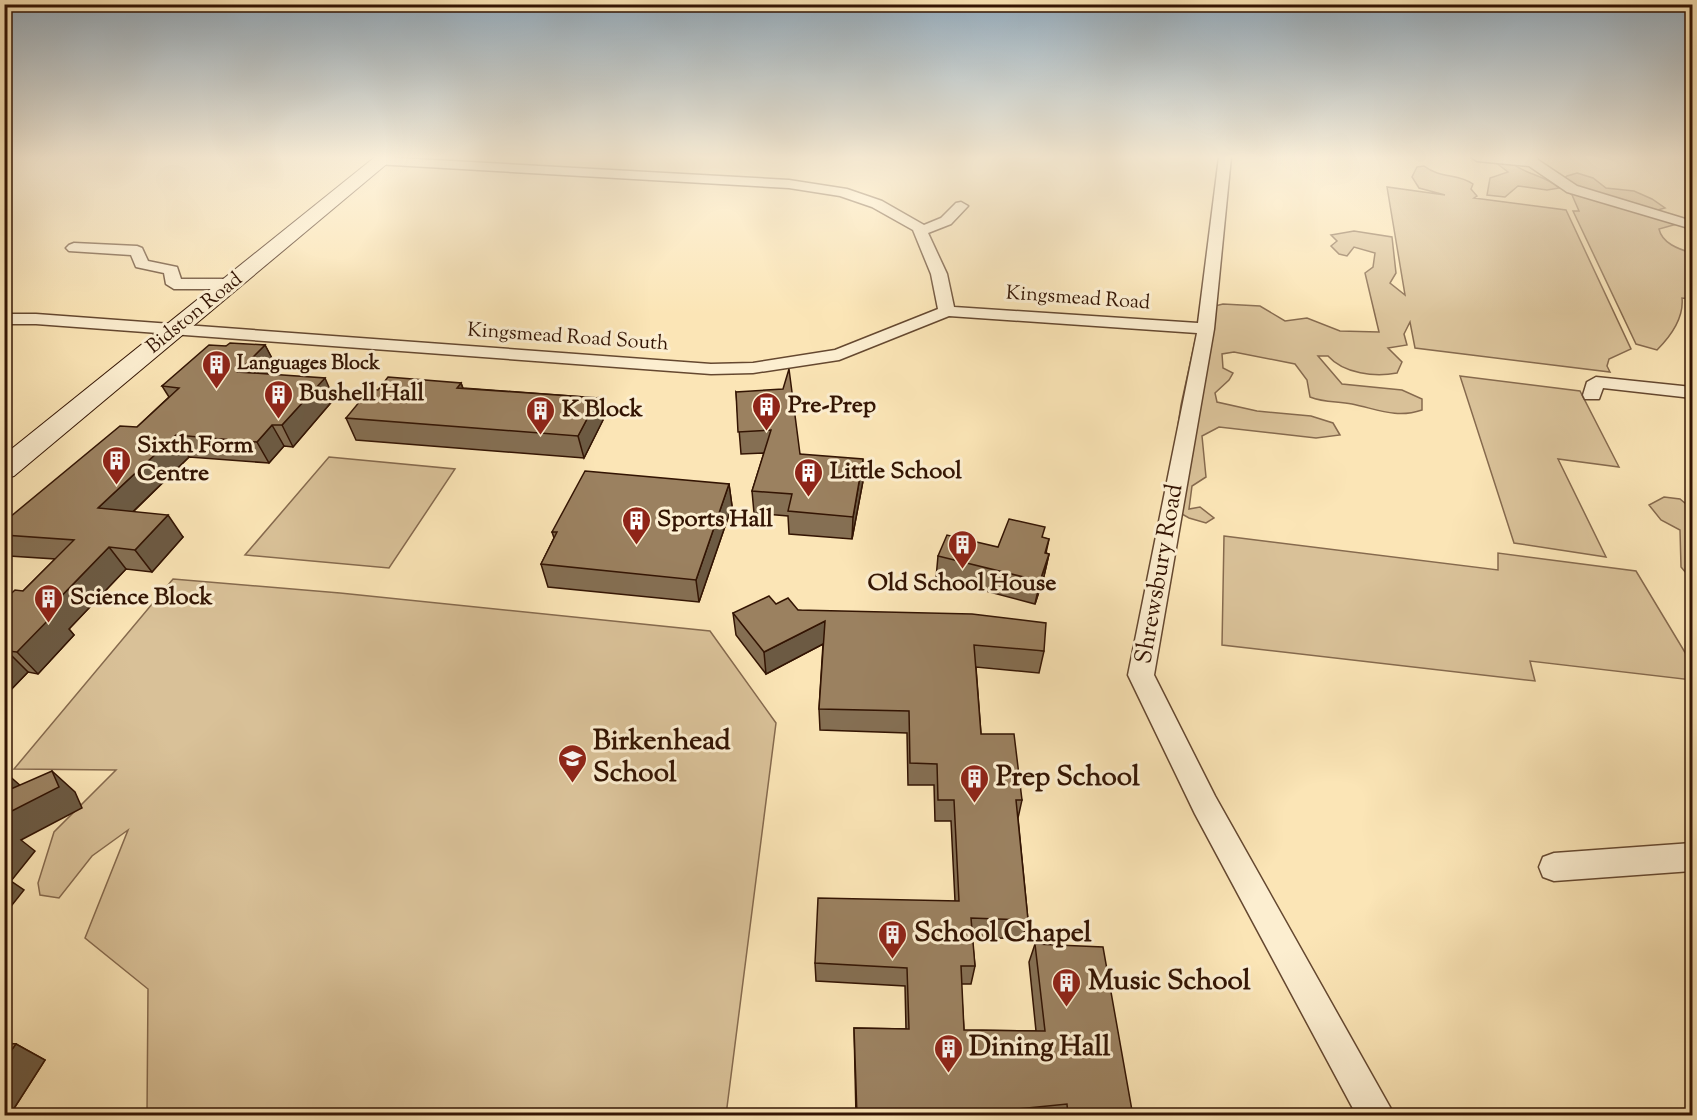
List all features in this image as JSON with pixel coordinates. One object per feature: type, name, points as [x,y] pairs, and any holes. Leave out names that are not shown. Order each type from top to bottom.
[{"type":"main road","name":"Bidston Road","points":[[4,470],[322,209]]},
{"type":"street","points":[[885,209],[920,231],[939,274],[946,311]]},
{"type":"street","points":[[920,231],[946,221],[958,209]]},
{"type":"street","name":"Shrewsbury Road","points":[[1219,209],[1206,329],[1141,675],[1205,805],[1377,1116]]},
{"type":"street","points":[[1640,209],[1692,225]]},
{"type":"street","points":[[946,221],[965,230]]},
{"type":"street","points":[[74,248],[137,251],[141,264],[171,270],[174,284],[232,284]]},
{"type":"street","name":"Kingsmead Road","points":[[946,311],[1206,329]]},
{"type":"street","name":"Kingsmead Road South","points":[[4,319],[177,329],[700,368],[753,369],[839,355],[946,311]]},
{"type":"street","points":[[1592,395],[1596,382],[1692,393]]},
{"type":"street","points":[[1554,867],[1692,857]]},
{"type":"shaded area","points":[[1391,209],[1566,210],[1631,349],[1609,359],[1607,366],[1610,372],[1415,348],[1410,322],[1404,334],[1407,345],[1388,348],[1402,362],[1397,373],[1379,375],[1360,373],[1342,367],[1328,356],[1318,356],[1342,384],[1402,390],[1422,399],[1422,410],[1404,414],[1315,399],[1310,397],[1307,380],[1295,364],[1234,352],[1222,354],[1223,368],[1233,373],[1215,393],[1217,402],[1257,411],[1311,416],[1333,423],[1340,435],[1316,438],[1219,427],[1202,436],[1206,477],[1192,486],[1189,509],[1200,507],[1214,518],[1206,523],[1189,518],[1166,505],[1181,405],[1202,309],[1223,304],[1260,306],[1285,321],[1307,318],[1340,331],[1379,332],[1365,273],[1373,267],[1375,253],[1354,247],[1347,256],[1339,254],[1331,246],[1337,241],[1331,235],[1354,231],[1392,237],[1396,273],[1390,283],[1405,295]]},
{"type":"shaded area","points":[[1578,209],[1660,209],[1654,211],[1677,224],[1659,229],[1663,238],[1671,245],[1692,253],[1692,299],[1682,298],[1679,320],[1657,350],[1636,344],[1573,211],[1579,211]]},
{"type":"shaded area","points":[[1460,376],[1580,391],[1619,467],[1558,459],[1606,557],[1514,543]]},
{"type":"shaded area","points":[[329,457],[455,469],[389,568],[245,555]]},
{"type":"shaded area","points":[[1664,497],[1680,499],[1692,509],[1692,580],[1681,567],[1680,530],[1661,520],[1649,505]]},
{"type":"shaded area","points":[[1224,536],[1498,570],[1498,553],[1636,571],[1692,664],[1692,680],[1530,661],[1535,681],[1222,645]]},
{"type":"shaded area","points":[[173,579],[340,593],[710,631],[776,723],[726,1115],[147,1115],[148,989],[85,938],[128,830],[92,856],[59,898],[40,895],[38,883],[54,832],[116,770],[14,769]]},
{"type":"building","points":[[230,343],[265,345],[238,372],[325,378],[282,425],[272,425],[257,442],[176,435],[98,508],[168,515],[135,550],[109,547],[46,612],[55,613],[17,652],[4,653],[4,600],[15,590],[23,591],[74,540],[4,535],[4,522],[120,426],[137,427],[179,388],[162,386],[209,345],[226,346]]},
{"type":"building","points":[[789,369],[800,454],[863,459],[853,517],[788,511],[792,494],[752,491],[771,430],[738,432],[736,392],[783,389]]},
{"type":"building","points":[[388,377],[461,383],[457,388],[598,398],[578,436],[346,418],[370,389],[378,390]]},
{"type":"building","name":"Sports Hall","points":[[585,471],[729,484],[696,580],[541,564],[557,532],[552,532]]},
{"type":"building","points":[[1009,519],[1045,527],[1042,537],[1049,539],[1045,553],[1049,554],[1040,581],[938,556],[947,535],[998,547]]},
{"type":"building","points":[[769,596],[776,604],[788,598],[798,610],[972,614],[1046,623],[1044,651],[974,645],[981,734],[1014,734],[1022,800],[1016,800],[1028,920],[971,918],[975,966],[961,966],[964,1030],[1045,1031],[1035,944],[1103,947],[1133,1116],[1068,1116],[1067,1104],[1018,1109],[1019,1116],[857,1116],[854,1028],[909,1029],[907,968],[815,963],[818,898],[959,901],[954,800],[938,800],[937,764],[910,763],[909,711],[819,709],[825,621],[764,652],[733,613]]},
{"type":"building","points":[[52,771],[59,787],[4,815],[4,773],[6,773],[11,789]]},
{"type":"building","points":[[4,1043],[16,1044],[4,1060]]},
{"type":"place","name":"Languages Block","points":[[216,390]]},
{"type":"place","name":"Bushell Hall","points":[[278,420]]},
{"type":"place","name":"Pre-Prep","points":[[767,432]]},
{"type":"place","name":"K Block","points":[[541,436]]},
{"type":"place","name":"Sixth Form Centre","points":[[116,486]]},
{"type":"place","name":"Little School","points":[[809,498]]},
{"type":"place","name":"Sports Hall","points":[[636,546]]},
{"type":"place","name":"Old School House","points":[[962,570]]},
{"type":"place","name":"Science Block","points":[[49,624]]},
{"type":"place","name":"Birkenhead School","points":[[572,784]]},
{"type":"place","name":"Prep School","points":[[975,804]]},
{"type":"place","name":"School Chapel","points":[[893,960]]},
{"type":"place","name":"Music School","points":[[1067,1008]]},
{"type":"place","name":"Dining Hall","points":[[948,1074]]}]
